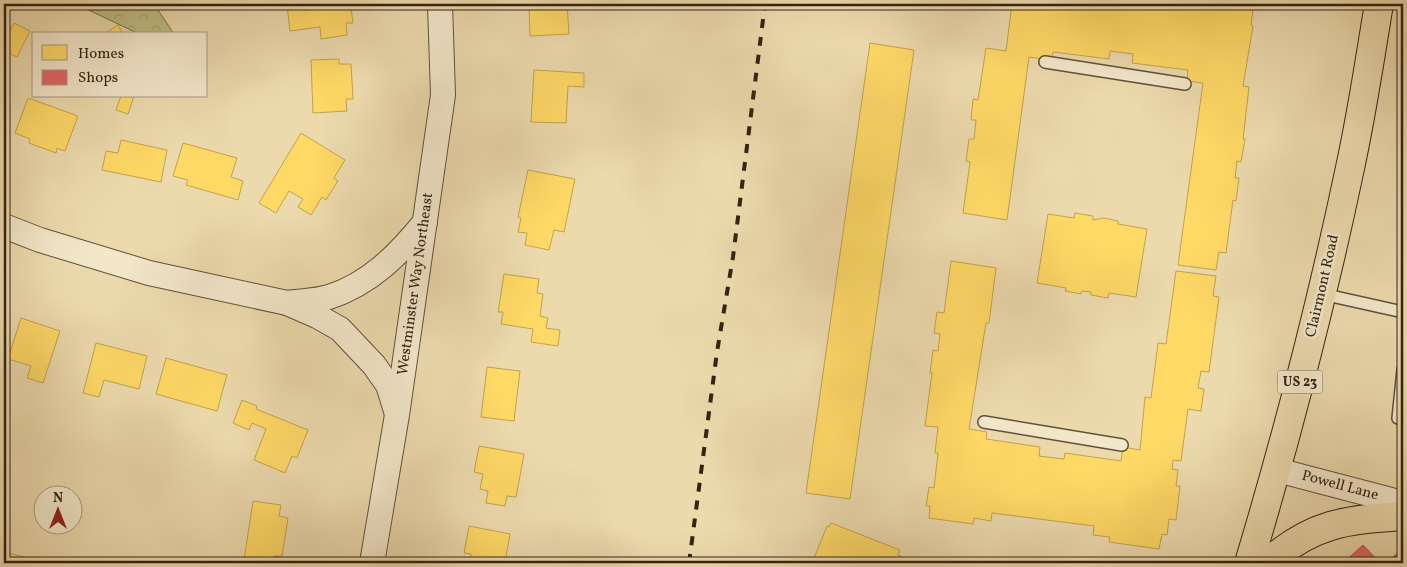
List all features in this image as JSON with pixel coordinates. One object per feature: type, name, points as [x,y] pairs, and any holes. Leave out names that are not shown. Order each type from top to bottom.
[{"type":"main road","name":"Clairmont Road","points":[[1249,563],[1277,470],[1322,294],[1351,166],[1379,4]]},
{"type":"main road","points":[[1267,563],[1298,539],[1324,526],[1403,516]]},
{"type":"street","name":"Westminster Way Northeast","points":[[372,563],[397,415],[443,95],[440,4]]},
{"type":"street","points":[[287,303],[329,297],[370,276],[400,252],[426,221]]},
{"type":"street","points":[[4,226],[40,240],[149,273],[287,303],[317,316],[340,329],[358,346],[388,385],[397,415]]},
{"type":"street","name":"Powell Lane","points":[[1277,470],[1403,503]]},
{"type":"lane","points":[[1045,62],[1185,84]]},
{"type":"lane","points":[[1322,294],[1403,312]]},
{"type":"lane","points":[[1403,370],[1398,418],[1403,420]]},
{"type":"lane","points":[[984,422],[1122,445]]},
{"type":"green space","points":[[76,4],[154,4],[173,32],[135,32]]},
{"type":"building: Homes","points":[[303,4],[304,10],[312,9],[311,4],[354,4],[354,8],[351,8],[353,23],[346,23],[347,35],[321,39],[320,27],[290,31],[287,6]]},
{"type":"building: Homes","points":[[529,4],[567,4],[569,34],[530,36]]},
{"type":"building: Homes","points":[[867,4],[903,4],[903,9]]},
{"type":"building: Homes","points":[[1012,4],[1251,4],[1250,10],[1253,10],[1251,25],[1253,26],[1243,86],[1249,87],[1243,139],[1245,139],[1241,162],[1237,161],[1235,178],[1239,178],[1236,201],[1233,200],[1226,253],[1219,252],[1216,270],[1178,265],[1203,83],[1187,81],[1188,70],[1132,63],[1133,54],[1110,51],[1109,59],[1053,52],[1052,60],[1029,57],[1007,220],[963,213],[970,162],[966,161],[969,139],[974,139],[976,120],[971,120],[973,99],[978,100],[986,48],[1006,51]]},
{"type":"building: Homes","points":[[14,23],[30,31],[17,57],[4,51],[4,43]]},
{"type":"building: Homes","points":[[118,25],[122,32],[107,32]]},
{"type":"building: Homes","points":[[870,43],[914,50],[850,499],[806,493]]},
{"type":"building: Homes","points":[[339,59],[339,64],[351,64],[353,99],[346,99],[347,111],[313,113],[311,60]]},
{"type":"building: Homes","points":[[534,70],[584,73],[584,87],[568,86],[566,123],[531,122]]},
{"type":"building: Homes","points":[[28,98],[78,116],[65,151],[57,148],[56,153],[29,143],[30,139],[15,133]]},
{"type":"building: Homes","points":[[120,98],[133,98],[128,114],[116,110]]},
{"type":"building: Homes","points":[[301,133],[345,160],[334,178],[338,181],[326,200],[322,197],[311,215],[298,207],[303,199],[289,191],[276,213],[259,203]]},
{"type":"building: Homes","points":[[121,140],[167,150],[161,182],[102,170],[106,151],[118,153]]},
{"type":"building: Homes","points":[[183,143],[237,158],[231,177],[243,181],[238,200],[186,185],[188,180],[173,176]]},
{"type":"building: Homes","points":[[528,170],[575,179],[564,232],[554,230],[549,250],[525,245],[527,233],[518,232],[521,218],[518,217]]},
{"type":"building: Homes","points":[[1075,213],[1093,216],[1093,220],[1104,218],[1118,221],[1118,224],[1147,229],[1136,297],[1109,293],[1108,298],[1091,295],[1091,292],[1082,291],[1081,294],[1065,291],[1066,288],[1037,283],[1048,214],[1074,218]]},
{"type":"building: Homes","points":[[951,261],[996,268],[989,323],[986,323],[969,429],[987,432],[986,439],[1040,447],[1039,456],[1064,459],[1065,453],[1121,461],[1123,447],[1140,450],[1145,397],[1151,398],[1158,343],[1166,344],[1176,271],[1216,276],[1213,296],[1219,297],[1209,372],[1201,371],[1198,388],[1204,389],[1201,411],[1188,409],[1181,461],[1173,460],[1172,469],[1178,470],[1176,486],[1180,486],[1176,520],[1169,519],[1167,535],[1162,534],[1159,549],[1109,542],[1110,537],[1093,535],[1094,526],[992,513],[991,521],[974,518],[973,524],[929,518],[930,506],[926,506],[929,487],[934,488],[938,453],[935,453],[938,427],[925,426],[933,350],[938,351],[940,334],[934,333],[937,312],[944,313]]},
{"type":"building: Homes","points":[[504,274],[539,279],[537,293],[543,294],[540,316],[548,318],[546,328],[560,330],[558,346],[531,342],[533,329],[501,324],[503,312],[498,312]]},
{"type":"building: Homes","points":[[21,318],[60,331],[43,383],[27,378],[31,366],[8,359]]},
{"type":"building: Homes","points":[[96,343],[147,356],[139,389],[104,380],[99,397],[83,393]]},
{"type":"building: Homes","points":[[166,358],[227,375],[217,411],[156,394]]},
{"type":"building: Homes","points":[[487,367],[520,371],[514,421],[481,417]]},
{"type":"building: Homes","points":[[242,400],[257,406],[256,409],[308,430],[297,458],[292,456],[285,473],[254,460],[266,429],[252,423],[249,430],[233,423]]},
{"type":"building: Homes","points":[[479,446],[524,454],[516,497],[507,496],[505,506],[486,503],[488,491],[480,489],[483,474],[474,472]]},
{"type":"building: Homes","points":[[253,501],[281,505],[279,516],[288,518],[282,556],[274,556],[273,563],[244,560]]},
{"type":"building: Homes","points":[[831,523],[900,550],[898,555],[901,556],[898,563],[812,563],[827,526],[829,527]]},
{"type":"building: Homes","points":[[469,526],[510,534],[505,563],[469,563],[471,554],[464,553]]},
{"type":"building: Homes","points":[[4,552],[32,559],[31,563],[4,563]]},
{"type":"building: Shops","points":[[1363,545],[1380,563],[1343,563]]},
{"type":"building: Shops","points":[[1399,552],[1403,557],[1403,563],[1386,563]]},
{"type":"railway","points":[[689,563],[717,352],[733,257],[765,4]]}]
